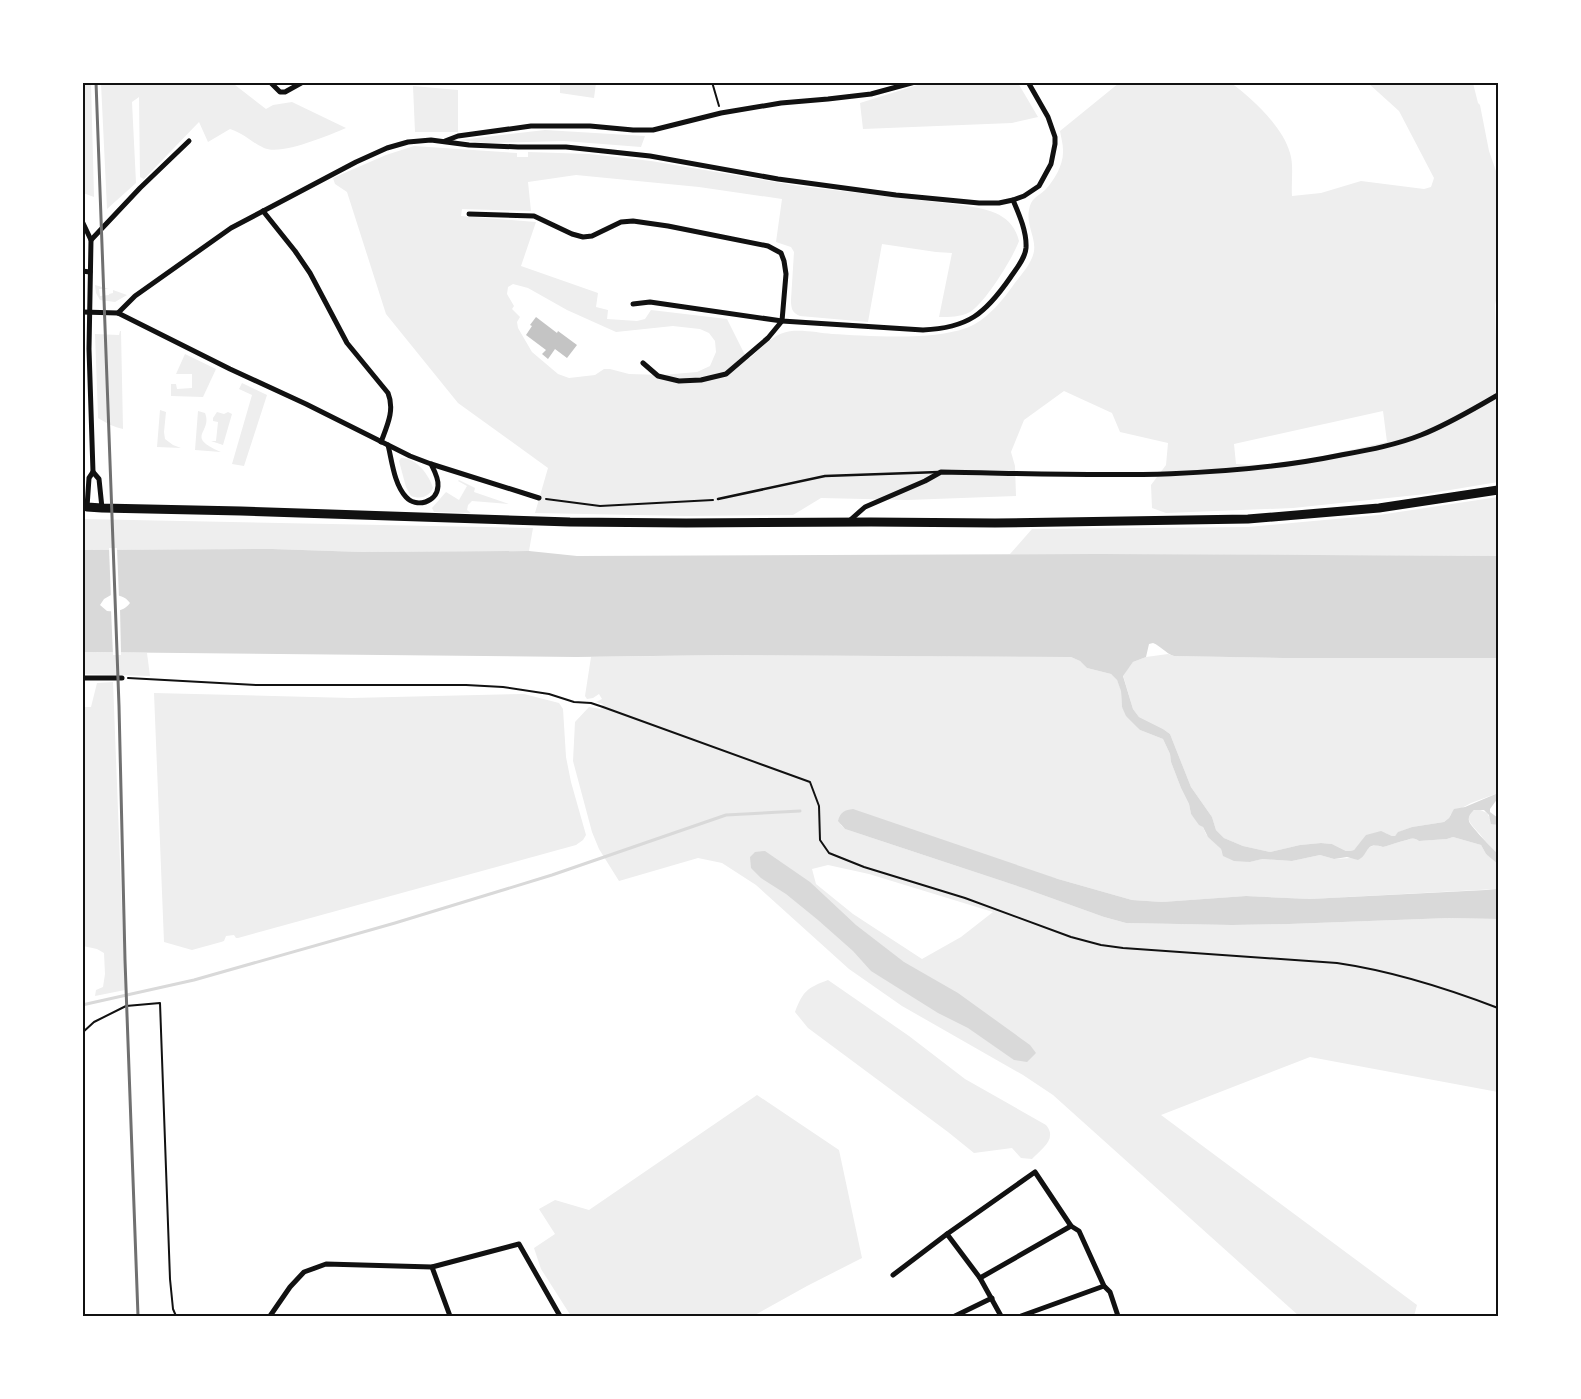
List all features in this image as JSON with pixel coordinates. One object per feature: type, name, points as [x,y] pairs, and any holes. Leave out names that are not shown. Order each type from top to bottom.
[{"type":"main road","points":[[84,507],[686,524],[995,522],[1248,518],[1379,508],[1498,490]]},
{"type":"street","points":[[270,82],[280,92],[285,92],[303,82]]},
{"type":"street","points":[[444,141],[458,136],[531,126],[590,126],[653,130],[721,114],[781,103],[828,100],[871,94],[914,82]]},
{"type":"street","points":[[118,313],[135,296],[225,233],[262,211],[356,162],[387,148],[408,142],[431,140],[518,148],[566,147],[655,157],[744,174],[887,194],[979,203],[999,203],[1013,200],[1024,196],[1040,186],[1051,164],[1055,144],[1052,128],[1043,106],[1028,82]]},
{"type":"street","points":[[91,240],[127,201],[189,141]]},
{"type":"street","points":[[634,304],[650,302],[782,321],[923,330],[954,326],[969,321],[985,310],[1025,254],[1026,246],[1022,224],[1013,200]]},
{"type":"street","points":[[262,211],[295,251],[310,273],[347,343],[388,393],[391,403],[390,415],[381,442]]},
{"type":"street","points":[[469,214],[534,216],[572,234],[583,237],[592,236],[621,222],[634,221],[768,246],[781,253],[786,274],[782,321],[768,338],[726,374],[701,380],[679,381],[658,376],[643,363]]},
{"type":"street","points":[[82,221],[91,240],[89,312],[93,472],[89,478],[84,507]]},
{"type":"street","points":[[82,271],[90,272]]},
{"type":"street","points":[[82,312],[118,313],[239,374],[431,464],[539,498]]},
{"type":"street","points":[[848,522],[865,507],[941,472],[1160,474],[1302,464],[1384,447],[1421,435],[1456,419],[1498,395]]},
{"type":"street","points":[[388,445],[400,488],[412,502],[418,504],[430,500],[436,494],[438,486],[431,464]]},
{"type":"street","points":[[93,472],[99,479],[102,508]]},
{"type":"street","points":[[82,678],[122,678]]},
{"type":"street","points":[[893,1275],[1035,1172],[1071,1226],[1079,1232],[1104,1286],[1110,1292],[1118,1316]]},
{"type":"street","points":[[980,1278],[1071,1226]]},
{"type":"street","points":[[947,1234],[980,1278],[1002,1316]]},
{"type":"street","points":[[270,1316],[304,1272],[326,1264],[432,1267],[519,1244],[560,1316]]},
{"type":"street","points":[[432,1267],[450,1316]]},
{"type":"street","points":[[1021,1316],[1104,1286]]},
{"type":"street","points":[[954,1316],[992,1298]]},
{"type":"lane","points":[[718,499],[825,476],[941,472]]},
{"type":"path","points":[[712,82],[721,114]]},
{"type":"path","points":[[539,498],[600,506],[718,499]]},
{"type":"path","points":[[122,678],[256,685],[466,685],[503,687],[549,694],[574,702],[591,703],[810,782],[819,806],[820,840],[829,853],[839,858],[965,898],[1071,937],[1123,948],[1337,963],[1366,967],[1442,988],[1498,1008]]},
{"type":"path","points":[[82,1033],[94,1022],[126,1006],[160,1003],[170,1279],[173,1309],[176,1316]]},
{"type":"shaded area","points":[[83,82],[91,83],[94,197],[83,193]]},
{"type":"shaded area","points":[[214,82],[235,85],[266,109],[273,105],[292,102],[346,128],[305,144],[272,150],[264,148],[230,129],[208,142],[199,122],[144,179],[140,177],[139,97],[132,102],[136,183],[107,209],[101,83]]},
{"type":"shaded area","points":[[560,83],[596,83],[594,98],[560,93]]},
{"type":"shaded area","points":[[924,83],[1018,83],[1038,117],[1012,123],[863,129],[860,103]]},
{"type":"shaded area","points":[[1119,83],[1231,83],[1266,114],[1281,133],[1290,153],[1292,163],[1292,196],[1321,193],[1361,181],[1424,189],[1431,187],[1434,178],[1399,111],[1368,83],[1473,83],[1480,105],[1489,151],[1498,174],[1498,290],[1495,305],[1496,339],[1498,343],[1498,482],[1426,494],[1293,508],[1166,513],[1152,508],[1151,485],[1166,465],[1168,443],[1120,432],[1112,413],[1064,391],[1024,420],[1011,452],[1015,466],[1016,496],[907,500],[821,498],[793,515],[686,516],[535,513],[548,468],[458,403],[386,314],[347,192],[335,184],[333,178],[386,155],[414,146],[517,153],[517,157],[528,157],[528,152],[589,154],[651,161],[799,186],[961,205],[997,214],[1011,224],[1016,231],[1019,241],[1016,249],[991,290],[970,312],[955,316],[939,317],[952,253],[882,244],[868,322],[800,316],[794,312],[791,300],[794,252],[791,247],[776,242],[782,199],[699,187],[576,175],[528,182],[531,211],[462,209],[461,216],[536,222],[521,266],[598,293],[596,307],[608,310],[607,319],[637,321],[645,319],[651,310],[727,319],[744,353],[750,358],[774,337],[788,332],[925,336],[961,330],[975,324],[991,312],[1031,261],[1034,241],[1028,216],[1029,210],[1033,200],[1045,190],[1055,177],[1060,166],[1063,150],[1060,131]],"holes":[[[513,284],[528,288],[567,310],[616,332],[673,326],[700,329],[709,333],[715,341],[716,352],[710,366],[697,372],[662,375],[629,374],[604,369],[595,375],[569,378],[558,374],[532,352],[518,328],[517,322],[520,317],[512,309],[514,306],[507,294],[508,287]],[[1383,411],[1387,442],[1274,464],[1236,464],[1234,444]]]},
{"type":"shaded area","points":[[413,86],[458,90],[458,132],[415,132]]},
{"type":"shaded area","points":[[545,130],[645,136],[641,147],[564,141],[487,143],[460,140]]},
{"type":"shaded area","points":[[95,285],[109,289],[99,289],[100,296],[109,295],[113,293],[113,290],[127,295],[115,302],[100,300],[96,293]]},
{"type":"shaded area","points":[[120,331],[123,429],[110,425],[98,418],[95,334],[119,335]]},
{"type":"shaded area","points":[[185,354],[216,369],[203,397],[171,396],[171,384],[176,384],[177,389],[192,388],[192,374],[176,374]]},
{"type":"shaded area","points":[[242,383],[267,395],[244,466],[232,464],[252,395],[239,389]]},
{"type":"shaded area","points":[[160,410],[166,412],[165,439],[181,448],[157,447]]},
{"type":"shaded area","points":[[198,411],[205,413],[206,425],[202,434],[204,442],[221,452],[195,450]]},
{"type":"shaded area","points":[[217,412],[232,414],[223,445],[211,441],[216,441],[218,422],[213,421],[213,418]]},
{"type":"shaded area","points":[[401,458],[412,460],[425,473],[433,488],[426,496],[411,496],[406,487],[399,461]]},
{"type":"shaded area","points":[[459,480],[475,488],[474,492],[509,504],[472,501],[468,505],[467,510],[471,513],[434,512],[432,508],[446,492],[459,500],[467,486]]},
{"type":"shaded area","points":[[1498,497],[1498,556],[1010,554],[1032,529],[1248,527],[1379,515]]},
{"type":"shaded area","points":[[83,519],[533,528],[529,551],[83,550]]},
{"type":"shaded area","points":[[83,550],[529,551],[577,556],[1100,554],[1498,556],[1498,658],[1174,656],[1153,643],[1149,644],[1146,657],[1133,662],[1123,676],[1133,709],[1139,717],[1170,734],[1191,787],[1212,817],[1216,830],[1224,838],[1243,846],[1270,852],[1300,845],[1321,843],[1332,844],[1350,851],[1354,850],[1366,835],[1381,831],[1395,836],[1398,832],[1412,827],[1444,822],[1449,818],[1454,809],[1465,807],[1498,793],[1498,798],[1490,812],[1498,818],[1498,825],[1491,824],[1489,815],[1484,810],[1474,810],[1469,819],[1473,828],[1498,854],[1498,864],[1486,854],[1481,845],[1453,837],[1419,841],[1413,839],[1383,847],[1373,846],[1358,860],[1347,857],[1334,859],[1320,855],[1292,861],[1262,859],[1250,862],[1234,861],[1223,856],[1221,849],[1208,837],[1203,827],[1199,825],[1191,814],[1189,804],[1163,739],[1140,730],[1126,716],[1122,707],[1121,691],[1117,680],[1111,674],[1087,668],[1080,661],[1071,657],[726,655],[576,657],[83,652]],"holes":[[[111,595],[124,597],[130,603],[120,610],[107,611],[100,605],[104,599]]]},
{"type":"shaded area","points":[[83,652],[147,653],[150,676],[83,674]]},
{"type":"shaded area","points":[[1168,654],[1174,656],[1284,658],[1498,658],[1498,793],[1471,803],[1451,814],[1444,822],[1412,827],[1399,832],[1395,836],[1385,833],[1367,835],[1354,850],[1350,851],[1332,844],[1321,843],[1300,845],[1270,852],[1243,846],[1224,838],[1216,830],[1212,817],[1191,787],[1170,734],[1139,717],[1133,709],[1123,675],[1133,662],[1146,657]]},
{"type":"shaded area","points":[[726,655],[1071,657],[1080,661],[1087,668],[1111,674],[1117,680],[1121,690],[1122,707],[1140,730],[1163,739],[1189,804],[1191,814],[1203,827],[1206,834],[1221,849],[1222,853],[1250,862],[1261,859],[1292,861],[1320,855],[1334,859],[1351,858],[1376,845],[1383,847],[1413,839],[1419,841],[1453,837],[1481,845],[1486,854],[1497,861],[1498,885],[1496,889],[1310,899],[1246,896],[1162,902],[1132,900],[1058,879],[840,824],[845,829],[1126,923],[1232,925],[1449,918],[1498,919],[1498,1092],[1310,1057],[1161,1115],[1417,1305],[1414,1316],[1299,1316],[1053,1095],[1023,1075],[902,1006],[849,969],[756,885],[722,863],[698,858],[619,881],[599,849],[592,832],[573,761],[575,722],[589,707],[601,709],[603,704],[596,702],[602,699],[599,694],[587,699],[585,696],[591,657]],"holes":[[[828,865],[869,874],[993,912],[961,937],[922,959],[853,914],[816,884],[812,869]]]},
{"type":"shaded area","points":[[113,682],[125,990],[95,996],[96,990],[103,987],[105,974],[104,953],[97,949],[83,946],[85,844],[82,844],[83,707],[91,707],[97,683]]},
{"type":"shaded area","points":[[154,693],[351,698],[524,694],[559,703],[563,709],[566,757],[571,782],[586,835],[576,845],[238,938],[234,935],[226,936],[224,941],[192,950],[164,942]]},
{"type":"shaded area","points":[[853,809],[1058,879],[1132,900],[1162,902],[1246,896],[1310,899],[1486,890],[1496,889],[1498,885],[1498,919],[1449,918],[1232,925],[1126,923],[845,829],[838,821],[840,815]]},
{"type":"shaded area","points":[[1478,809],[1487,813],[1491,820],[1498,825],[1498,854],[1469,820],[1469,814]]},
{"type":"shaded area","points":[[765,851],[810,882],[856,925],[904,962],[958,993],[1030,1045],[1036,1053],[1027,1062],[1014,1060],[968,1028],[938,1013],[871,971],[853,951],[818,920],[786,894],[761,878],[751,868],[750,857],[755,852]]},
{"type":"shaded area","points":[[828,980],[909,1036],[965,1079],[1046,1125],[1050,1135],[1044,1148],[1032,1159],[1021,1158],[1012,1148],[974,1153],[808,1028],[795,1012],[803,995],[810,988]]},
{"type":"shaded area","points":[[757,1095],[839,1150],[862,1258],[753,1316],[571,1316],[541,1269],[534,1248],[555,1234],[539,1209],[555,1200],[589,1210]]},
{"type":"pier","points":[[109,548],[117,548],[119,598],[111,598]]},
{"type":"pier","points":[[120,608],[121,655],[113,655],[111,609]]},
{"type":"building","points":[[536,317],[577,345],[567,358],[555,349],[548,359],[542,354],[546,350],[526,335]]},
{"type":"waterway","points":[[82,1005],[194,980],[395,923],[552,875],[726,815],[800,811]]},
{"type":"railway","points":[[96,82],[119,706],[125,960],[138,1316]]}]
